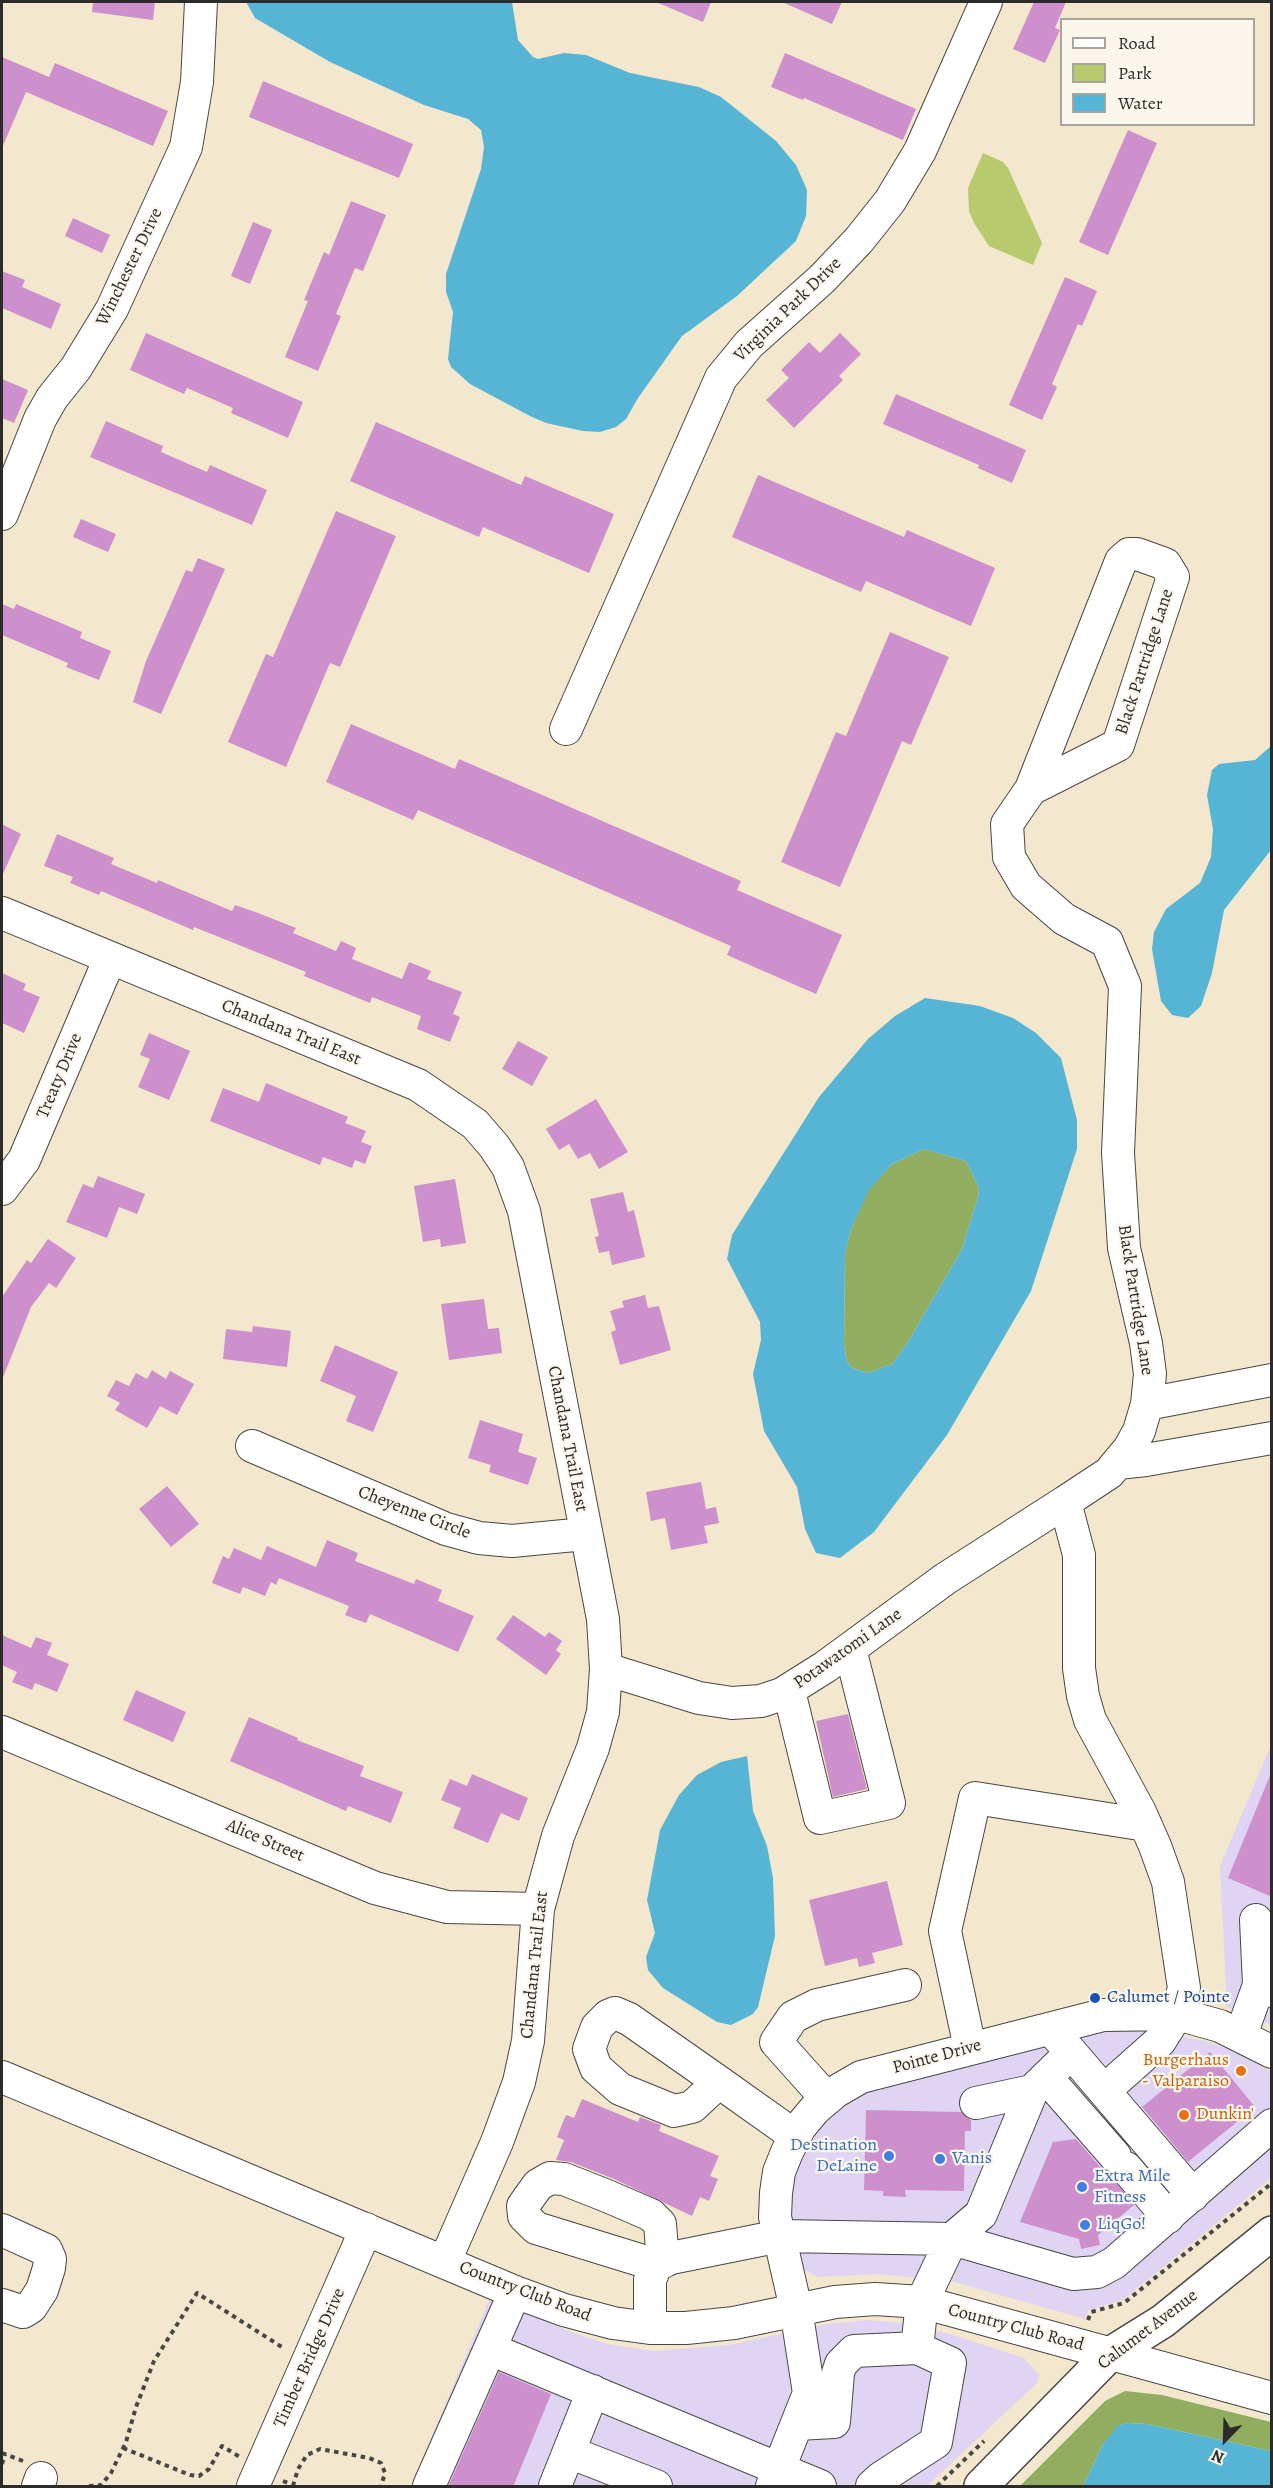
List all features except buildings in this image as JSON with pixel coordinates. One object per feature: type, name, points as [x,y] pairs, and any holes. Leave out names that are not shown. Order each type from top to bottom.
[{"type":"main road","name":"Calumet Avenue","points":[[981,2487],[1110,2354],[1163,2321],[1272,2233]]},
{"type":"street","name":"Winchester Drive","points":[[2,514],[40,419],[52,398],[76,368],[112,309],[186,147],[197,82],[201,2]]},
{"type":"street","name":"Virginia Park Drive","points":[[566,729],[721,378],[749,344],[830,271],[859,240],[890,201],[920,151],[986,2]]},
{"type":"street","name":"Black Partridge Lane","points":[[1031,789],[1118,745],[1173,577],[1165,564],[1137,554],[1129,554],[1121,561],[1031,789],[1007,824],[1009,857],[1026,886],[1064,919],[1107,942],[1125,986],[1119,1165],[1124,1248],[1146,1343],[1150,1374],[1147,1404],[1139,1431],[1129,1449],[1109,1473],[1065,1502]]},
{"type":"street","name":"Chandana Trail East","points":[[2,913],[418,1085],[475,1124],[494,1146],[508,1167],[524,1211],[603,1620],[606,1669],[603,1712],[593,1748],[555,1845],[538,1909],[528,2041],[519,2082],[497,2142],[445,2261]]},
{"type":"street","name":"Treaty Drive","points":[[2,1189],[24,1160],[110,958]]},
{"type":"street","points":[[1147,1404],[1272,1380]]},
{"type":"street","points":[[1118,1462],[1146,1460],[1272,1438]]},
{"type":"street","name":"Cheyenne Circle","points":[[252,1446],[446,1529],[480,1538],[512,1541],[585,1534]]},
{"type":"street","points":[[1065,1502],[1079,1555],[1079,1668],[1083,1696],[1090,1720],[1146,1825],[1168,1882],[1184,1988],[1177,2014],[1160,2041],[1115,2080]]},
{"type":"street","name":"Potawatomi Lane","points":[[606,1669],[699,1698],[732,1703],[761,1701],[789,1691],[945,1579],[1065,1502]]},
{"type":"street","points":[[789,1691],[820,1818],[889,1803],[850,1649]]},
{"type":"street","name":"Alice Street","points":[[2,1732],[375,1888],[447,1907],[538,1909]]},
{"type":"street","points":[[970,2048],[945,1931],[975,1798],[1146,1825]]},
{"type":"street","points":[[1241,2035],[1265,1988],[1256,1920]]},
{"type":"street","points":[[827,2099],[776,2042],[793,2017],[817,2005],[905,1985]]},
{"type":"street","name":"Pointe Drive","points":[[776,2477],[809,2393],[796,2309],[776,2217],[776,2193],[779,2172],[795,2136],[815,2109],[861,2077],[1103,2015],[1177,2014],[1220,2026],[1272,2052]]},
{"type":"street","points":[[1051,2028],[1193,2195]]},
{"type":"street","points":[[917,2348],[922,2302],[952,2239],[981,2214],[1039,2084],[1071,2053]]},
{"type":"street","name":"Country Club Road","points":[[2,2077],[515,2292],[564,2310],[613,2323],[650,2328],[686,2328],[734,2323],[835,2302],[876,2299],[922,2302],[1272,2398]]},
{"type":"street","points":[[719,2082],[795,2136]]},
{"type":"street","points":[[976,2103],[1039,2084]]},
{"type":"street","points":[[1039,2084],[1121,2162],[1168,2217]]},
{"type":"street","points":[[650,2328],[650,2280],[659,2264],[671,2258],[780,2236],[952,2239],[1073,2274],[1097,2272],[1114,2264],[1272,2125]]},
{"type":"street","name":"Timber Bridge Drive","points":[[257,2478],[366,2229]]},
{"type":"street","points":[[2,2230],[46,2250],[50,2259],[42,2290],[31,2307],[23,2312],[2,2306]]},
{"type":"street","points":[[429,2487],[515,2292]]},
{"type":"street","points":[[797,2424],[834,2422],[837,2373],[841,2364],[854,2351],[917,2348],[950,2363],[936,2442],[881,2478],[872,2487]]},
{"type":"street","points":[[490,2349],[593,2391],[776,2477],[820,2487]]},
{"type":"street","points":[[555,2487],[593,2391]]},
{"type":"street","points":[[569,2452],[656,2487]]},
{"type":"path","points":[[89,2487],[101,2485],[111,2473],[123,2448],[154,2361],[198,2293],[279,2346],[309,2361]]},
{"type":"path","points":[[123,2448],[190,2475],[199,2476],[209,2469],[222,2446],[257,2478],[293,2486],[307,2455],[320,2449],[369,2458],[381,2463],[385,2473],[381,2487]]},
{"type":"path","points":[[2,2464],[5,2454]]},
{"type":"shaded area","points":[[1271,1745],[1271,2025],[1227,2007],[1220,1866]]},
{"type":"shaded area","points":[[1093,2030],[1154,2030],[1209,2042],[1241,2054],[1271,2072],[1271,2178],[1123,2300],[1088,2310],[1085,2319],[954,2282],[879,2274],[818,2277],[805,2270],[801,2274],[789,2216],[790,2191],[806,2145],[821,2124],[838,2108],[882,2085]]},
{"type":"shaded area","points":[[490,2298],[574,2333],[607,2344],[654,2351],[729,2345],[827,2324],[868,2320],[906,2323],[950,2334],[1024,2358],[1040,2376],[1036,2384],[927,2486],[411,2486]]},
{"type":"green space","points":[[983,153],[1003,162],[1008,168],[1042,243],[1033,265],[989,246],[974,223],[969,211],[968,188]]},
{"type":"green space","points":[[924,1149],[966,1161],[979,1188],[978,1197],[962,1249],[908,1342],[892,1364],[868,1373],[852,1368],[847,1362],[844,1345],[845,1254],[851,1229],[869,1189],[892,1164]]},
{"type":"green space","points":[[1125,2391],[1162,2395],[1271,2422],[1271,2451],[1147,2424],[1128,2423],[1119,2425],[1103,2444],[1083,2486],[1020,2486],[1105,2401]]},
{"type":"water","points":[[246,2],[512,2],[518,40],[533,57],[538,59],[564,53],[586,55],[630,73],[699,87],[721,97],[776,141],[796,165],[807,190],[806,216],[796,241],[737,296],[682,336],[626,419],[616,427],[600,432],[583,431],[546,423],[470,384],[451,367],[448,359],[453,312],[446,292],[446,274],[481,169],[484,147],[481,130],[468,119],[424,105],[330,62],[255,18]]},
{"type":"water","points":[[1271,746],[1271,850],[1224,910],[1212,973],[1201,1006],[1188,1018],[1172,1015],[1161,1001],[1152,949],[1154,932],[1166,909],[1200,883],[1211,857],[1213,829],[1207,795],[1212,770],[1219,764],[1255,760]]},
{"type":"water","points":[[925,998],[980,1006],[1013,1018],[1036,1033],[1061,1058],[1077,1120],[1077,1149],[1031,1291],[947,1435],[874,1532],[840,1558],[816,1553],[805,1529],[797,1487],[764,1431],[753,1374],[761,1340],[760,1322],[727,1259],[732,1235],[819,1097],[868,1039],[895,1016]],"holes":[[[924,1149],[966,1161],[979,1188],[962,1249],[908,1342],[892,1364],[868,1373],[852,1368],[847,1362],[844,1345],[845,1254],[851,1229],[869,1190],[892,1164]]]},
{"type":"water","points":[[747,1756],[753,1811],[767,1846],[773,1878],[775,1936],[758,2007],[753,2014],[731,2025],[717,2022],[663,1988],[648,1970],[646,1957],[655,1933],[647,1900],[660,1830],[679,1795],[697,1775],[721,1762]]},
{"type":"water","points":[[1147,2424],[1271,2451],[1271,2486],[1083,2486],[1103,2444],[1118,2425]]},
{"type":"place","name":"Calumet / Pointe","points":[[1095,1998]]},
{"type":"place","name":"Burgerhaus - Valparaiso","points":[[1241,2071]]},
{"type":"place","name":"Dunkin'","points":[[1184,2115]]},
{"type":"place","name":"Destination DeLaine","points":[[889,2156]]},
{"type":"place","name":"Vanis","points":[[940,2159]]},
{"type":"place","name":"Extra Mile Fitness","points":[[1082,2187]]},
{"type":"place","name":"LiqGo!","points":[[1085,2225]]}]
